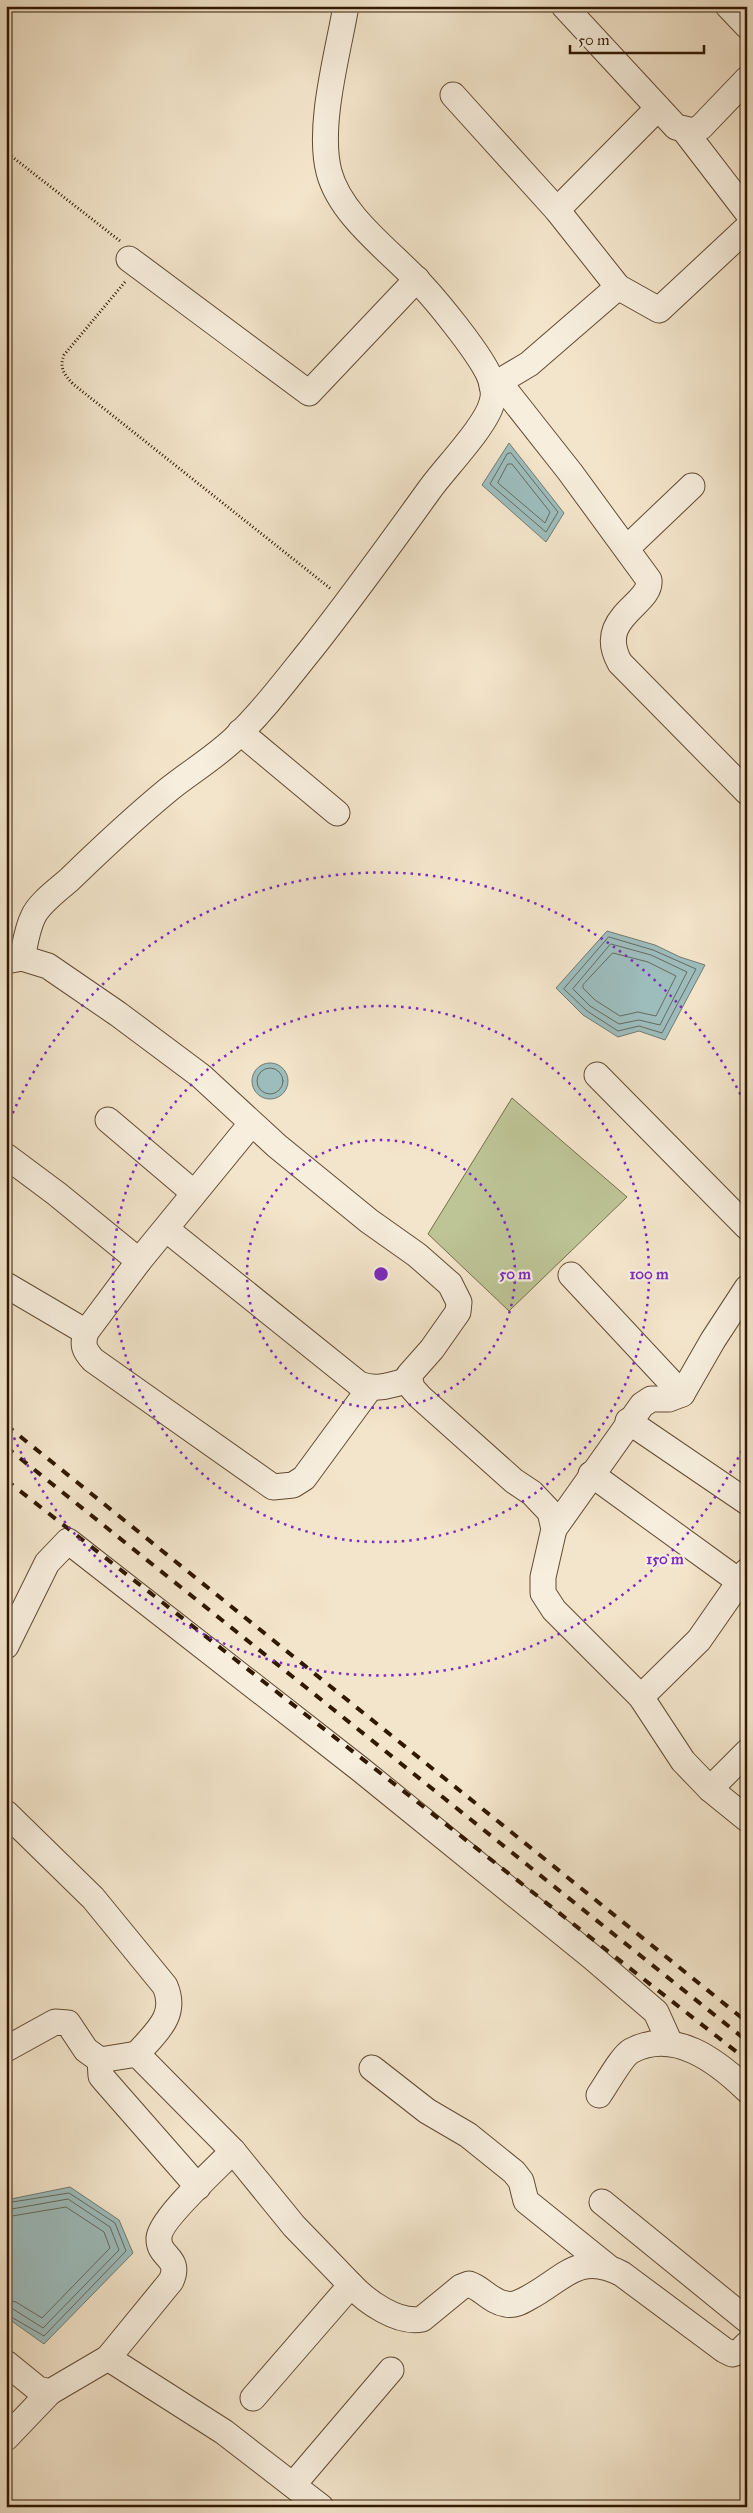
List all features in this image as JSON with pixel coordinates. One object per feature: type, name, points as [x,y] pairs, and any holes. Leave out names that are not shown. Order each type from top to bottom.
[{"type":"street","points":[[346,6],[331,86],[327,149],[329,173],[340,195],[368,232],[417,279],[496,384],[645,573],[649,584],[620,620],[615,631],[615,653],[620,663],[636,680],[747,792]]},
{"type":"street","points":[[564,6],[676,127],[684,130],[693,130],[701,127],[747,79]]},
{"type":"street","points":[[728,6],[747,26]]},
{"type":"street","points":[[452,94],[557,210],[618,287],[659,310],[747,228]]},
{"type":"street","points":[[557,210],[658,108]]},
{"type":"street","points":[[684,130],[747,212]]},
{"type":"street","points":[[128,259],[309,392],[417,279]]},
{"type":"street","points":[[554,1529],[550,1512],[532,1492],[514,1480],[432,1409],[412,1388],[409,1380],[410,1375],[432,1349],[458,1312],[459,1302],[456,1292],[445,1279],[417,1255],[369,1221],[251,1124],[222,1094],[201,1076],[118,1014],[56,970],[14,959],[33,916],[44,903],[145,810],[240,732],[278,691],[348,602],[448,464],[480,426],[493,400],[496,384],[529,364],[618,287]]},
{"type":"street","points":[[627,548],[692,486]]},
{"type":"street","points":[[240,732],[337,814]]},
{"type":"street","points":[[597,1075],[747,1227]]},
{"type":"street","points":[[108,1120],[194,1193]]},
{"type":"street","points":[[251,1124],[139,1261],[86,1332],[83,1342],[85,1351],[93,1360],[273,1487],[293,1485],[304,1478],[370,1388]]},
{"type":"street","points":[[6,1156],[57,1194],[139,1261]]},
{"type":"street","points":[[166,1229],[349,1377],[370,1388],[381,1388],[409,1380]]},
{"type":"street","points":[[571,1274],[682,1394]]},
{"type":"street","points":[[6,1285],[86,1332]]},
{"type":"street","points":[[747,1288],[713,1340],[682,1394],[669,1399],[651,1399],[642,1405],[628,1421],[554,1529],[543,1577],[544,1593],[554,1610],[573,1632],[641,1697],[683,1761],[710,1789],[747,1819]]},
{"type":"street","points":[[628,1421],[747,1502]]},
{"type":"street","points":[[592,1474],[743,1576],[699,1640],[641,1697]]},
{"type":"street","points":[[6,1646],[47,1563],[68,1541],[360,1769],[592,1957],[656,2012],[670,2043]]},
{"type":"street","points":[[710,1789],[747,1752]]},
{"type":"street","points":[[6,1813],[94,1898],[165,1986],[170,1997],[170,2009],[157,2032],[138,2054],[100,2060],[86,2050],[68,2023],[55,2022],[6,2049]]},
{"type":"street","points":[[599,2095],[629,2052],[652,2045],[670,2043],[699,2053],[730,2074],[747,2090]]},
{"type":"street","points":[[138,2054],[233,2151],[294,2226],[351,2285],[360,2294],[392,2314],[415,2321],[428,2316],[461,2287],[468,2284],[494,2300],[506,2304],[517,2304],[558,2277],[583,2265],[608,2267]]},
{"type":"street","points":[[100,2060],[101,2076],[198,2187]]},
{"type":"street","points":[[372,2068],[427,2111],[468,2135],[514,2172],[524,2187],[523,2195],[526,2202],[608,2267],[622,2274],[724,2350],[732,2354],[739,2352],[747,2344]]},
{"type":"street","points":[[6,2438],[50,2392],[108,2358],[171,2281],[175,2272],[174,2263],[160,2246],[159,2235],[167,2219],[233,2151]]},
{"type":"street","points":[[602,2202],[747,2320]]},
{"type":"street","points":[[253,2398],[351,2285]]},
{"type":"street","points":[[108,2358],[224,2432],[321,2507]]},
{"type":"street","points":[[6,2363],[38,2389],[50,2392]]},
{"type":"street","points":[[293,2485],[391,2370]]},
{"type":"path","points":[[6,152],[118,238],[124,247],[128,259],[126,280],[64,355],[61,363],[63,373],[73,384],[348,602]]},
{"type":"green space","points":[[512,1098],[627,1197],[509,1311],[428,1234]]},
{"type":"water","points":[[509,443],[564,513],[546,542],[482,485]]},
{"type":"water","points":[[607,931],[655,945],[680,957],[705,965],[665,1040],[639,1031],[618,1037],[583,1015],[556,988]]},
{"type":"water","points":[[270,1063],[283,1068],[288,1081],[283,1094],[270,1099],[257,1094],[252,1081],[257,1068]]},
{"type":"water","points":[[70,2187],[119,2220],[133,2253],[44,2344],[6,2317],[6,2200]]},
{"type":"railway","points":[[6,1425],[747,2022]]},
{"type":"railway","points":[[6,1447],[747,2041]]},
{"type":"railway","points":[[6,1480],[747,2060]]}]
